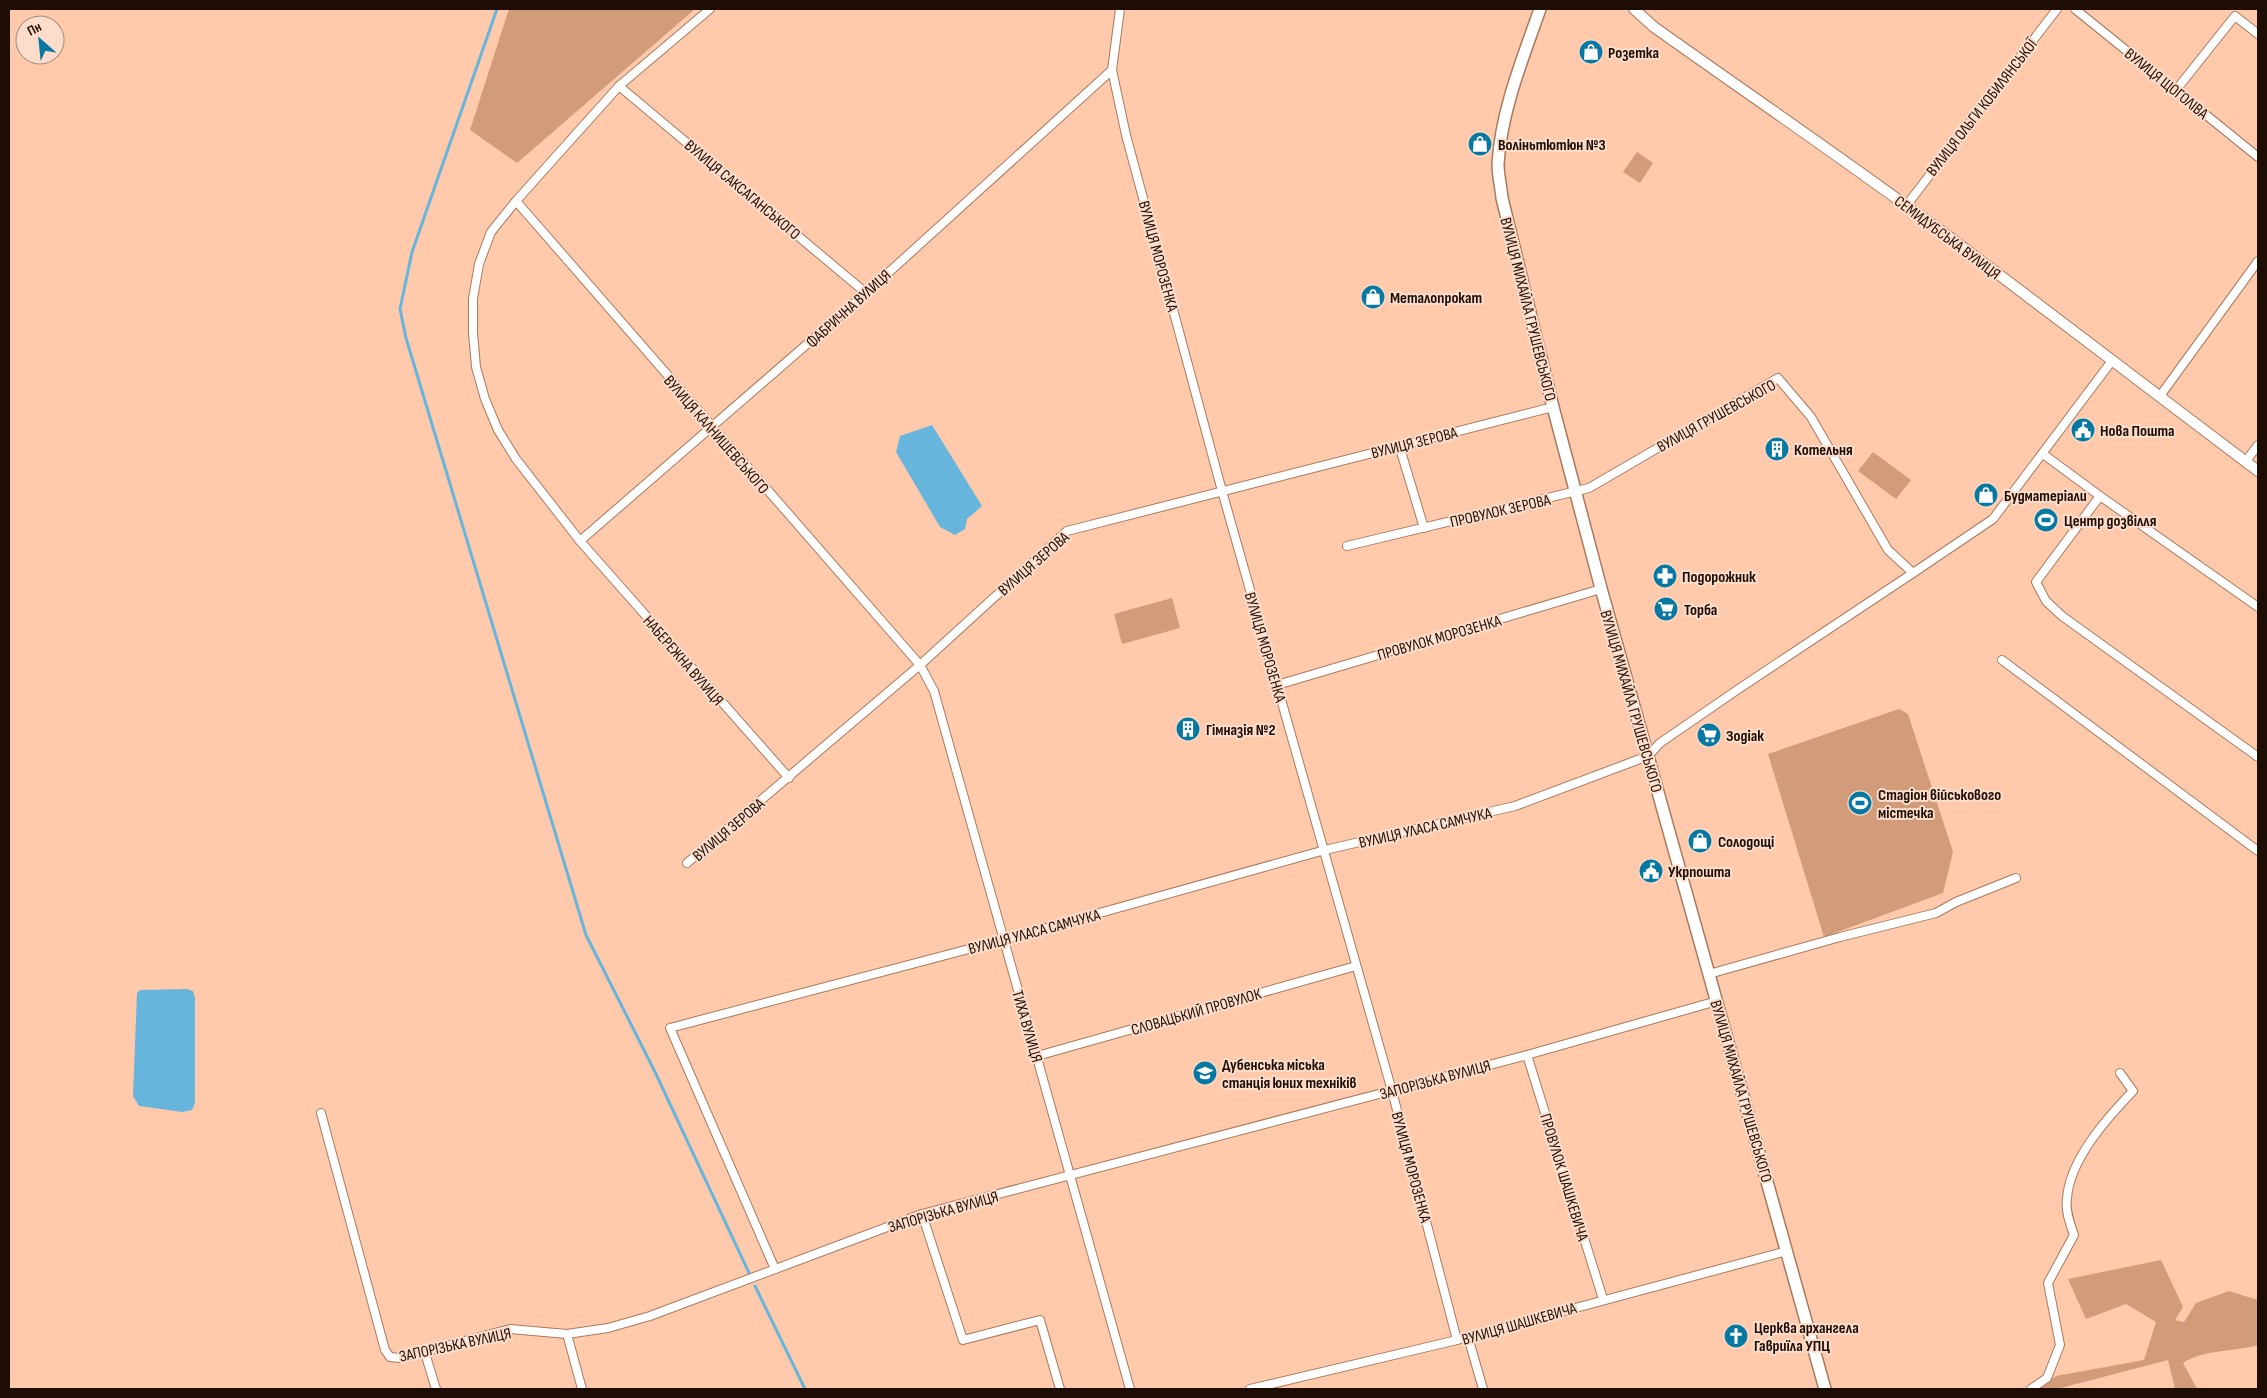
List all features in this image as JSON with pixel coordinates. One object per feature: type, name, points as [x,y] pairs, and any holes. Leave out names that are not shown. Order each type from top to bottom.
[{"type":"main road","name":"ВУЛИЦЯ МИХАЙЛА ГРУШЕВСЬКОГО","points":[[1540,9],[1516,79],[1501,140],[1498,165],[1502,198],[1553,407],[1577,492],[1601,589],[1825,1389]]},
{"type":"street","name":"НАБЕРЕЖНА ВУЛИЦЯ","points":[[710,9],[619,86],[516,201],[491,232],[479,264],[473,299],[476,367],[485,399],[498,430],[516,459],[580,541],[789,778]]},
{"type":"street","name":"ВУЛИЦЯ МОРОЗЕНКА","points":[[1120,9],[1112,70],[1126,135],[1222,491],[1392,1090],[1457,1340]]},
{"type":"street","name":"СЕМИДУБСЬКА ВУЛИЦЯ","points":[[1634,9],[1654,27],[1906,206],[2111,362],[2160,396],[2258,470]]},
{"type":"street","name":"ВУЛИЦЯ ОЛЬГИ КОБИЛЯНСЬКОЇ","points":[[1906,206],[2057,9]]},
{"type":"street","name":"ВУЛИЦЯ ЩОГОЛІВА","points":[[2075,9],[2258,157]]},
{"type":"street","points":[[2176,90],[2235,16],[2258,34]]},
{"type":"street","name":"ФАБРИЧНА ВУЛИЦЯ","points":[[580,541],[866,293],[1112,70]]},
{"type":"street","name":"ВУЛИЦЯ САКСАГАНСЬКОГО","points":[[619,86],[866,293]]},
{"type":"street","name":"ВУЛИЦЯ КАЛНИШЕВСЬКОГО","points":[[516,201],[920,665]]},
{"type":"street","points":[[2160,396],[2258,261]]},
{"type":"street","points":[[1648,756],[1660,743],[1994,518],[2044,454],[2111,362]]},
{"type":"street","name":"ВУЛИЦЯ ГРУШЕВСЬКОГО","points":[[1577,492],[1589,488],[1778,378],[1812,417],[1888,550],[1913,573]]},
{"type":"street","name":"ВУЛИЦЯ ЗЕРОВА","points":[[687,864],[920,665],[1067,531],[1553,407]]},
{"type":"street","points":[[1399,445],[1424,528]]},
{"type":"street","points":[[2246,461],[2258,445]]},
{"type":"street","points":[[2044,454],[2100,496],[2258,607]]},
{"type":"street","name":"ПРОВУЛОК ЗЕРОВА","points":[[1346,546],[1577,492]]},
{"type":"street","points":[[2100,496],[2036,582],[2046,601],[2062,616],[2258,757]]},
{"type":"street","name":"ПРОВУЛОК МОРОЗЕНКА","points":[[1277,685],[1601,589]]},
{"type":"street","points":[[2002,660],[2258,851]]},
{"type":"street","name":"ТИХА ВУЛИЦЯ","points":[[920,665],[934,691],[1037,1056],[1068,1176],[1130,1389]]},
{"type":"street","name":"ВУЛИЦЯ УЛАСА САМЧУКА","points":[[775,1270],[670,1028],[1003,940],[1325,850],[1515,806],[1648,756]]},
{"type":"street","points":[[1709,974],[1840,937],[1936,913],[1956,902],[2016,878]]},
{"type":"street","name":"СЛОВАЦЬКИЙ ПРОВУЛОК","points":[[1037,1056],[1356,966]]},
{"type":"street","name":"ЗАПОРІЗЬКА ВУЛИЦЯ","points":[[321,1113],[385,1350],[394,1358],[510,1329],[567,1334],[608,1328],[650,1316],[922,1214],[1528,1055],[1716,1001]]},
{"type":"street","name":"ПРОВУЛОК ШАШКЕВИЧА","points":[[1528,1055],[1603,1299]]},
{"type":"street","points":[[2031,1389],[2047,1378],[2060,1345],[2048,1283],[2074,1235],[2066,1200],[2069,1182],[2104,1120],[2133,1091],[2120,1073]]},
{"type":"street","points":[[922,1214],[963,1340],[1040,1320],[1060,1389]]},
{"type":"street","name":"ВУЛИЦЯ ШАШКЕВИЧА","points":[[1250,1389],[1457,1340],[1603,1299],[1787,1251]]},
{"type":"street","points":[[567,1334],[582,1389]]},
{"type":"street","points":[[1468,1337],[1483,1389]]},
{"type":"street","points":[[424,1352],[436,1389]]},
{"type":"shaded area","points":[[509,9],[695,9],[517,163],[470,130]]},
{"type":"shaded area","points":[[1637,152],[1653,163],[1640,183],[1623,172]]},
{"type":"shaded area","points":[[1873,452],[1911,480],[1896,499],[1858,471]]},
{"type":"shaded area","points":[[1172,598],[1180,628],[1122,644],[1114,614]]},
{"type":"shaded area","name":"Стадіон військового містечка","points":[[1899,709],[1908,714],[1953,852],[1943,893],[1824,937],[1768,754]]},
{"type":"shaded area","points":[[2161,1260],[2183,1307],[2175,1320],[2184,1322],[2196,1303],[2229,1291],[2258,1300],[2258,1345],[2200,1355],[2183,1363],[2197,1389],[2175,1389],[2168,1360],[2057,1389],[2036,1389],[2056,1376],[2144,1360],[2156,1322],[2126,1304],[2086,1319],[2068,1279]]},
{"type":"water","points":[[932,425],[982,506],[967,519],[965,529],[955,535],[940,527],[896,452],[900,436]]},
{"type":"water","points":[[187,989],[193,991],[195,998],[195,1103],[192,1110],[182,1112],[139,1106],[133,1096],[137,993],[140,990]]},
{"type":"waterway","points":[[497,9],[412,252],[400,309],[406,338],[586,935],[655,1072],[750,1275]]},
{"type":"waterway","points":[[755,1286],[805,1389]]},
{"type":"place","name":"Розетка","points":[[1591,52]]},
{"type":"place","name":"Воліньтютюн №3","points":[[1480,144]]},
{"type":"place","name":"Металопрокат","points":[[1373,297]]},
{"type":"place","name":"Нова Пошта","points":[[2083,430]]},
{"type":"place","name":"Котельня","points":[[1777,449]]},
{"type":"place","name":"Будматеріали","points":[[1986,495]]},
{"type":"place","name":"Центр дозвілля","points":[[2046,520]]},
{"type":"place","name":"Подорожник","points":[[1665,576]]},
{"type":"place","name":"Торба","points":[[1666,609]]},
{"type":"place","name":"Гімназія №2","points":[[1188,729]]},
{"type":"place","name":"Зодіак","points":[[1709,735]]},
{"type":"place","name":"Стадіон військового містечка","points":[[1860,803]]},
{"type":"place","name":"Солодощі","points":[[1700,841]]},
{"type":"place","name":"Укрпошта","points":[[1651,871]]},
{"type":"place","name":"Дубенська міська станція юних техніків","points":[[1205,1073]]},
{"type":"place","name":"Церква архангела Гавриїла УПЦ","points":[[1736,1336]]}]
